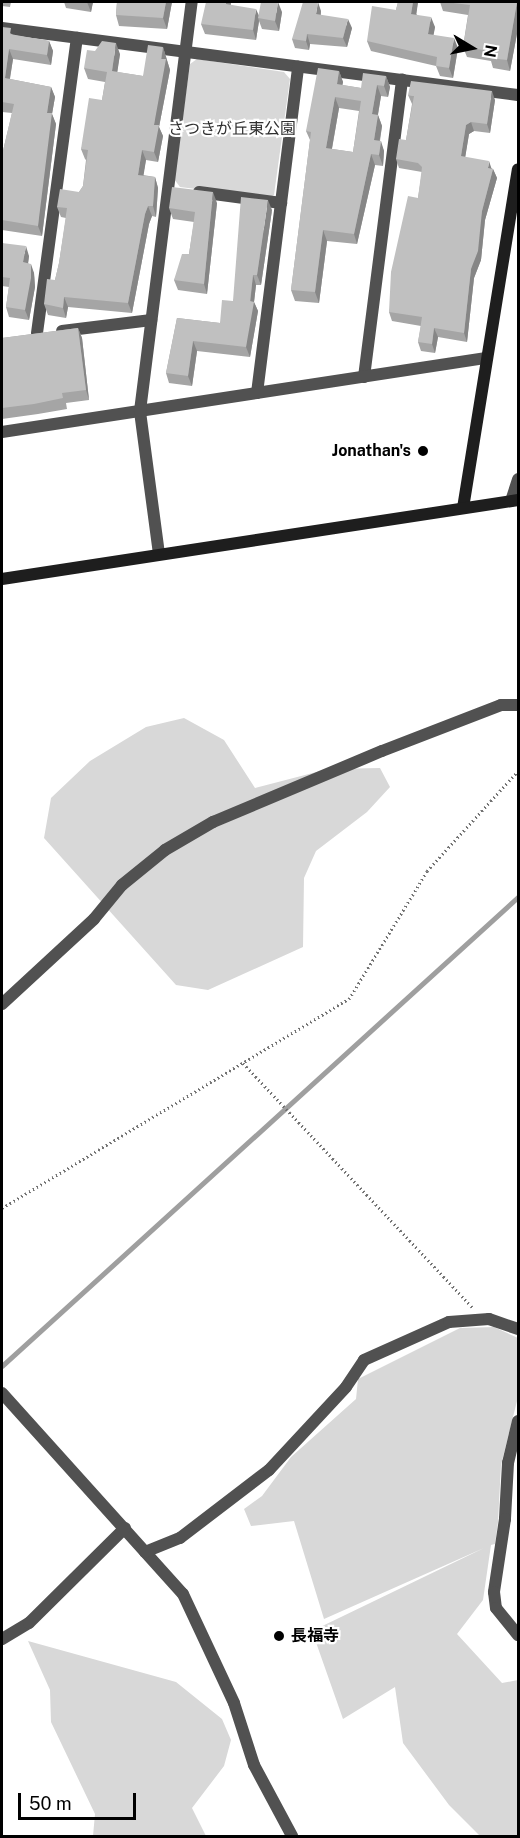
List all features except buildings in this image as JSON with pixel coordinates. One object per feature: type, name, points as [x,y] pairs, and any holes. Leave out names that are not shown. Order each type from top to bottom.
[{"type":"street","points":[[159,554],[140,411],[151,320],[179,190],[185,52],[192,2]]},
{"type":"street","points":[[2,28],[519,95]]},
{"type":"street","points":[[37,333],[77,38]]},
{"type":"street","points":[[257,393],[298,67]]},
{"type":"street","points":[[364,377],[402,79]]},
{"type":"street","points":[[463,508],[519,169]]},
{"type":"street","points":[[179,190],[282,203]]},
{"type":"street","points":[[20,336],[151,320]]},
{"type":"street","points":[[2,432],[486,358]]},
{"type":"street","points":[[2,579],[515,500],[519,479]]},
{"type":"street","points":[[2,1004],[94,919],[122,885],[165,850],[213,822],[382,751],[501,705],[519,705]]},
{"type":"street","points":[[145,1552],[180,1538],[269,1470],[346,1386],[364,1360],[449,1322],[483,1319],[519,1329]]},
{"type":"street","points":[[2,1394],[183,1594],[196,1615],[234,1703],[254,1765],[292,1836]]},
{"type":"street","points":[[519,1421],[508,1463],[505,1519],[494,1592],[496,1608],[519,1635]]},
{"type":"street","points":[[2,1639],[29,1623],[125,1528]]},
{"type":"path","points":[[2,1208],[349,999],[427,871],[519,771]]},
{"type":"path","points":[[243,1063],[483,1319]]},
{"type":"green space","name":"さつきが丘東公園","points":[[197,59],[284,72],[290,79],[274,195],[268,198],[180,187],[174,179],[190,64]]},
{"type":"green space","points":[[184,718],[224,740],[255,788],[328,769],[380,768],[390,787],[367,812],[316,851],[304,878],[303,947],[208,990],[176,985],[44,838],[51,798],[90,761],[146,727]]},
{"type":"green space","points":[[494,1327],[518,1338],[518,1397],[501,1465],[498,1522],[495,1544],[491,1545],[483,1600],[457,1634],[502,1683],[518,1680],[518,1836],[480,1836],[449,1805],[403,1743],[395,1687],[343,1719],[312,1631],[484,1548],[324,1619],[294,1521],[251,1526],[244,1509],[262,1496],[291,1457],[356,1399],[358,1379],[460,1328]]},
{"type":"green space","points":[[28,1641],[176,1682],[222,1719],[231,1740],[224,1766],[192,1808],[206,1836],[93,1836],[95,1814],[51,1722],[50,1690]]},
{"type":"waterway","points":[[2,1366],[518,897]]},
{"type":"place","name":"Jonathan's","points":[[423,451]]},
{"type":"place","name":"長福寺","points":[[279,1636]]}]
